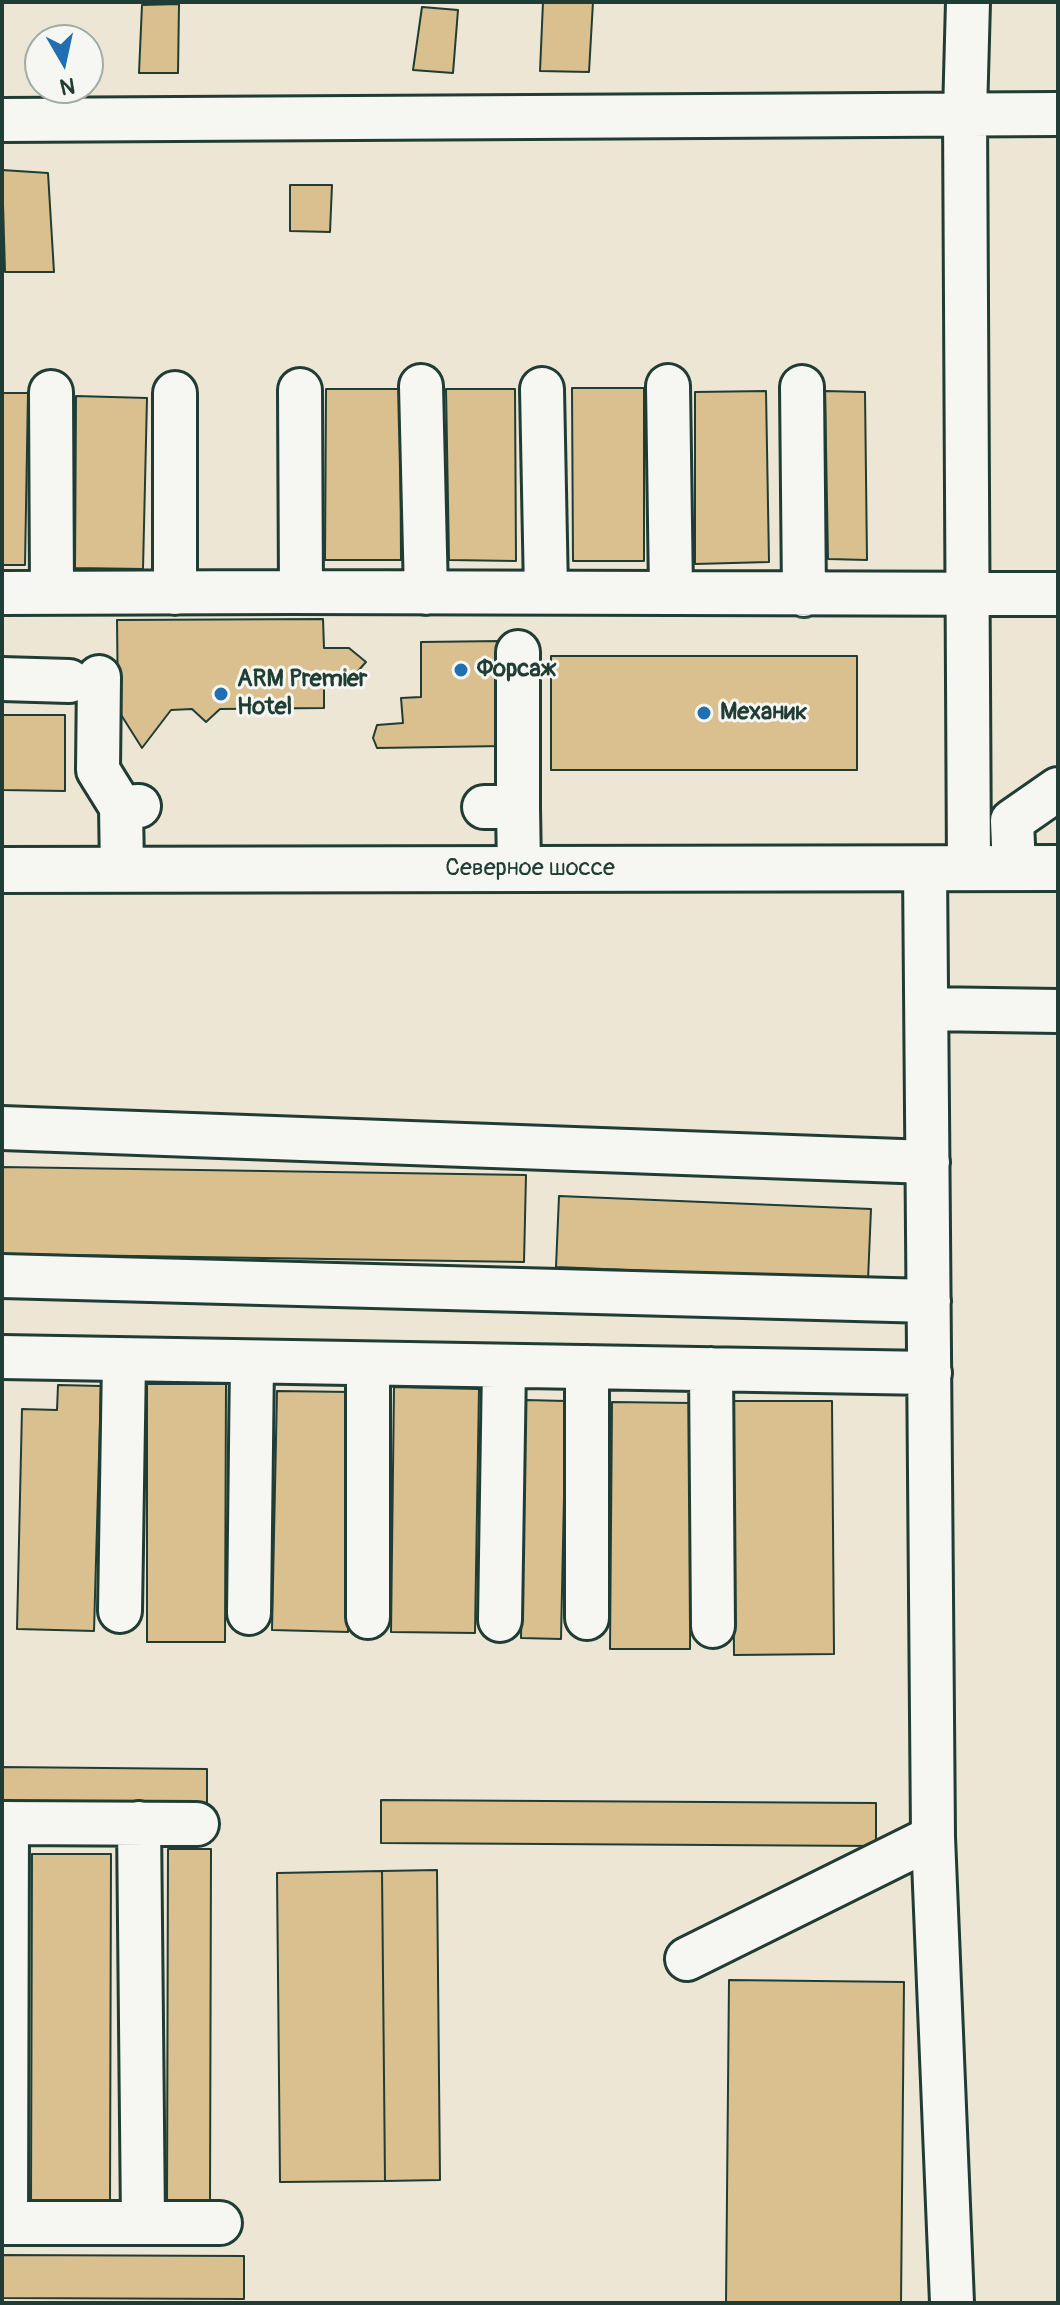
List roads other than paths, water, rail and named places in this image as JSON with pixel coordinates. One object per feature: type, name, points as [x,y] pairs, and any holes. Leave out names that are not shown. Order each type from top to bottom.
[{"type":"main road","name":"Северное шоссе","points":[[2,870],[1058,868]]},
{"type":"street","points":[[968,2],[965,114],[969,868]]},
{"type":"street","points":[[2,120],[1058,114]]},
{"type":"street","points":[[421,386],[426,593]]},
{"type":"street","points":[[668,386],[671,591]]},
{"type":"street","points":[[802,387],[804,595]]},
{"type":"street","points":[[542,389],[546,591]]},
{"type":"street","points":[[300,390],[301,592]]},
{"type":"street","points":[[51,392],[52,593]]},
{"type":"street","points":[[175,393],[175,593]]},
{"type":"street","points":[[2,593],[671,591],[804,595],[1058,594]]},
{"type":"street","points":[[518,652],[501,807],[519,869]]},
{"type":"street","points":[[2,679],[84,679],[98,770],[130,807],[122,870]]},
{"type":"street","points":[[1014,868],[1012,821],[1058,789]]},
{"type":"street","points":[[925,868],[933,1837],[952,2303]]},
{"type":"street","points":[[927,1009],[1058,1011]]},
{"type":"street","points":[[2,1128],[928,1162]]},
{"type":"street","points":[[2,1276],[929,1301]]},
{"type":"street","points":[[2,1357],[930,1373]]},
{"type":"street","points":[[120,1611],[124,1360]]},
{"type":"street","points":[[249,1613],[252,1362]]},
{"type":"street","points":[[368,1364],[368,1617]]},
{"type":"street","points":[[500,1620],[504,1366]]},
{"type":"street","points":[[587,1367],[587,1618]]},
{"type":"street","points":[[711,1369],[713,1626]]},
{"type":"street","points":[[197,1824],[4,1823],[4,2223],[220,2223]]},
{"type":"street","points":[[139,1823],[143,2222]]},
{"type":"street","points":[[687,1959],[933,1837]]},
{"type":"place","name":"Форсаж","points":[[461,670]]},
{"type":"place","name":"ARM Premier Hotel","points":[[221,694]]},
{"type":"place","name":"Механик","points":[[704,713]]}]
